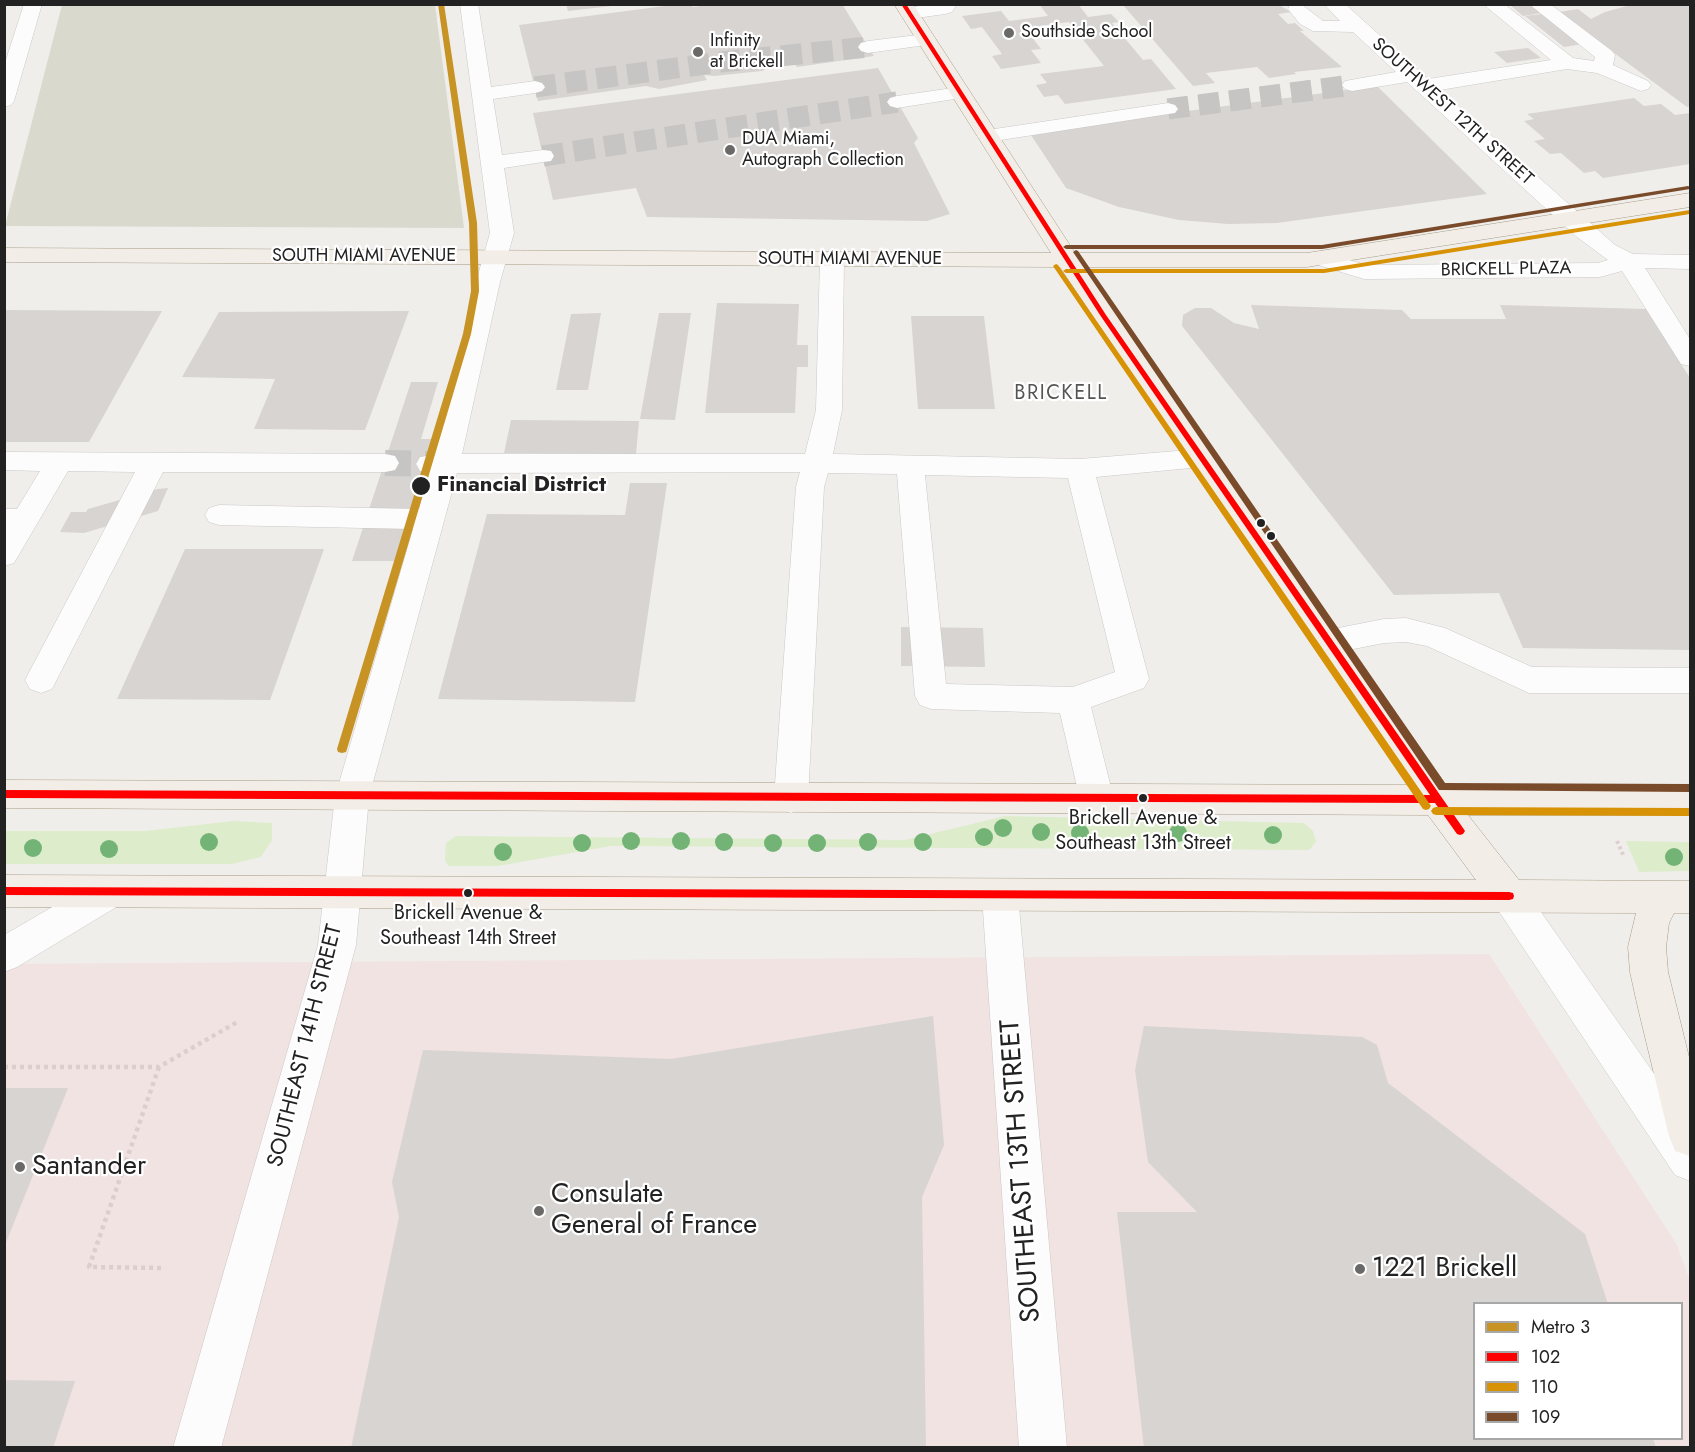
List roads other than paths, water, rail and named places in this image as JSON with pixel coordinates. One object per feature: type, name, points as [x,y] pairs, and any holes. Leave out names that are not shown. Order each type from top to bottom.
[{"type":"main road","points":[[906,9],[1066,259],[1201,458],[1436,799],[1509,896]]},
{"type":"main road","name":"SOUTH MIAMI AVENUE","points":[[4,255],[831,260],[1323,259],[1690,200]]},
{"type":"main road","points":[[4,794],[1097,800],[1690,800]]},
{"type":"main road","points":[[4,891],[1677,897]]},
{"type":"main road","points":[[1677,897],[1651,921],[1647,947],[1656,1008],[1690,1136]]},
{"type":"street","points":[[4,101],[33,4]]},
{"type":"street","name":"SOUTHEAST 14TH STREET","points":[[197,1448],[337,945],[352,797],[429,519],[438,464],[502,233],[469,4]]},
{"type":"street","points":[[906,9],[945,8],[948,4]]},
{"type":"street","name":"SOUTHWEST 12TH STREET","points":[[1334,4],[1571,220],[1607,250],[1628,261]]},
{"type":"street","points":[[1492,4],[1567,63]]},
{"type":"street","points":[[1538,4],[1605,55],[1602,68]]},
{"type":"street","points":[[1297,9],[1307,20],[1320,27],[1357,26]]},
{"type":"street","points":[[868,47],[926,40]]},
{"type":"street","points":[[1352,85],[1418,81],[1567,63],[1602,68],[1641,85]]},
{"type":"street","points":[[483,94],[535,87]]},
{"type":"street","points":[[897,102],[960,93]]},
{"type":"street","points":[[988,136],[1168,109]]},
{"type":"street","points":[[493,163],[543,156]]},
{"type":"street","name":"BRICKELL PLAZA","points":[[1323,259],[1364,272],[1600,270],[1628,261],[1690,262]]},
{"type":"street","points":[[791,798],[810,487],[829,410],[831,260]]},
{"type":"street","points":[[1628,261],[1690,358]]},
{"type":"street","points":[[438,464],[817,463],[1080,469],[1201,458]]},
{"type":"street","points":[[4,461],[385,464]]},
{"type":"street","points":[[4,555],[15,519],[59,462]]},
{"type":"street","points":[[41,680],[154,463]]},
{"type":"street","points":[[910,465],[931,696],[1073,700],[1133,679],[1080,469]]},
{"type":"street","points":[[219,515],[429,519]]},
{"type":"street","points":[[1328,642],[1384,631],[1406,630],[1434,636],[1529,680],[1690,681]]},
{"type":"street","points":[[1073,700],[1097,800]]},
{"type":"street","points":[[4,955],[110,892]]},
{"type":"street","name":"SOUTHEAST 13TH STREET","points":[[1000,895],[1043,1448]]},
{"type":"street","points":[[1509,896],[1690,1160]]},
{"type":"tunnel","points":[[535,87],[721,62],[868,47]]},
{"type":"tunnel","points":[[1168,109],[1352,85]]},
{"type":"tunnel","points":[[543,156],[897,102]]},
{"type":"tunnel","points":[[385,463],[430,464]]},
{"type":"metro line","name":"3","points":[[342,749],[467,334],[475,291],[473,223],[441,4]]},
{"type":"place","name":"Southside School","points":[[1009,33]]},
{"type":"place","name":"Infinity at Brickell","points":[[698,52]]},
{"type":"place","name":"DUA Miami, Autograph Collection","points":[[730,150]]},
{"type":"place","name":"Financial District","points":[[421,486]]},
{"type":"place","name":"Brickell Avenue & Southeast 13th Street","points":[[1143,798]]},
{"type":"place","name":"Brickell Avenue & Southeast 14th Street","points":[[468,893]]},
{"type":"place","name":"Santander","points":[[20,1167]]},
{"type":"place","name":"Consulate General of France","points":[[539,1211]]},
{"type":"place","name":"1221 Brickell","points":[[1360,1269]]},
{"type":"district","name":"BRICKELL","points":[[1061,394]]}]
